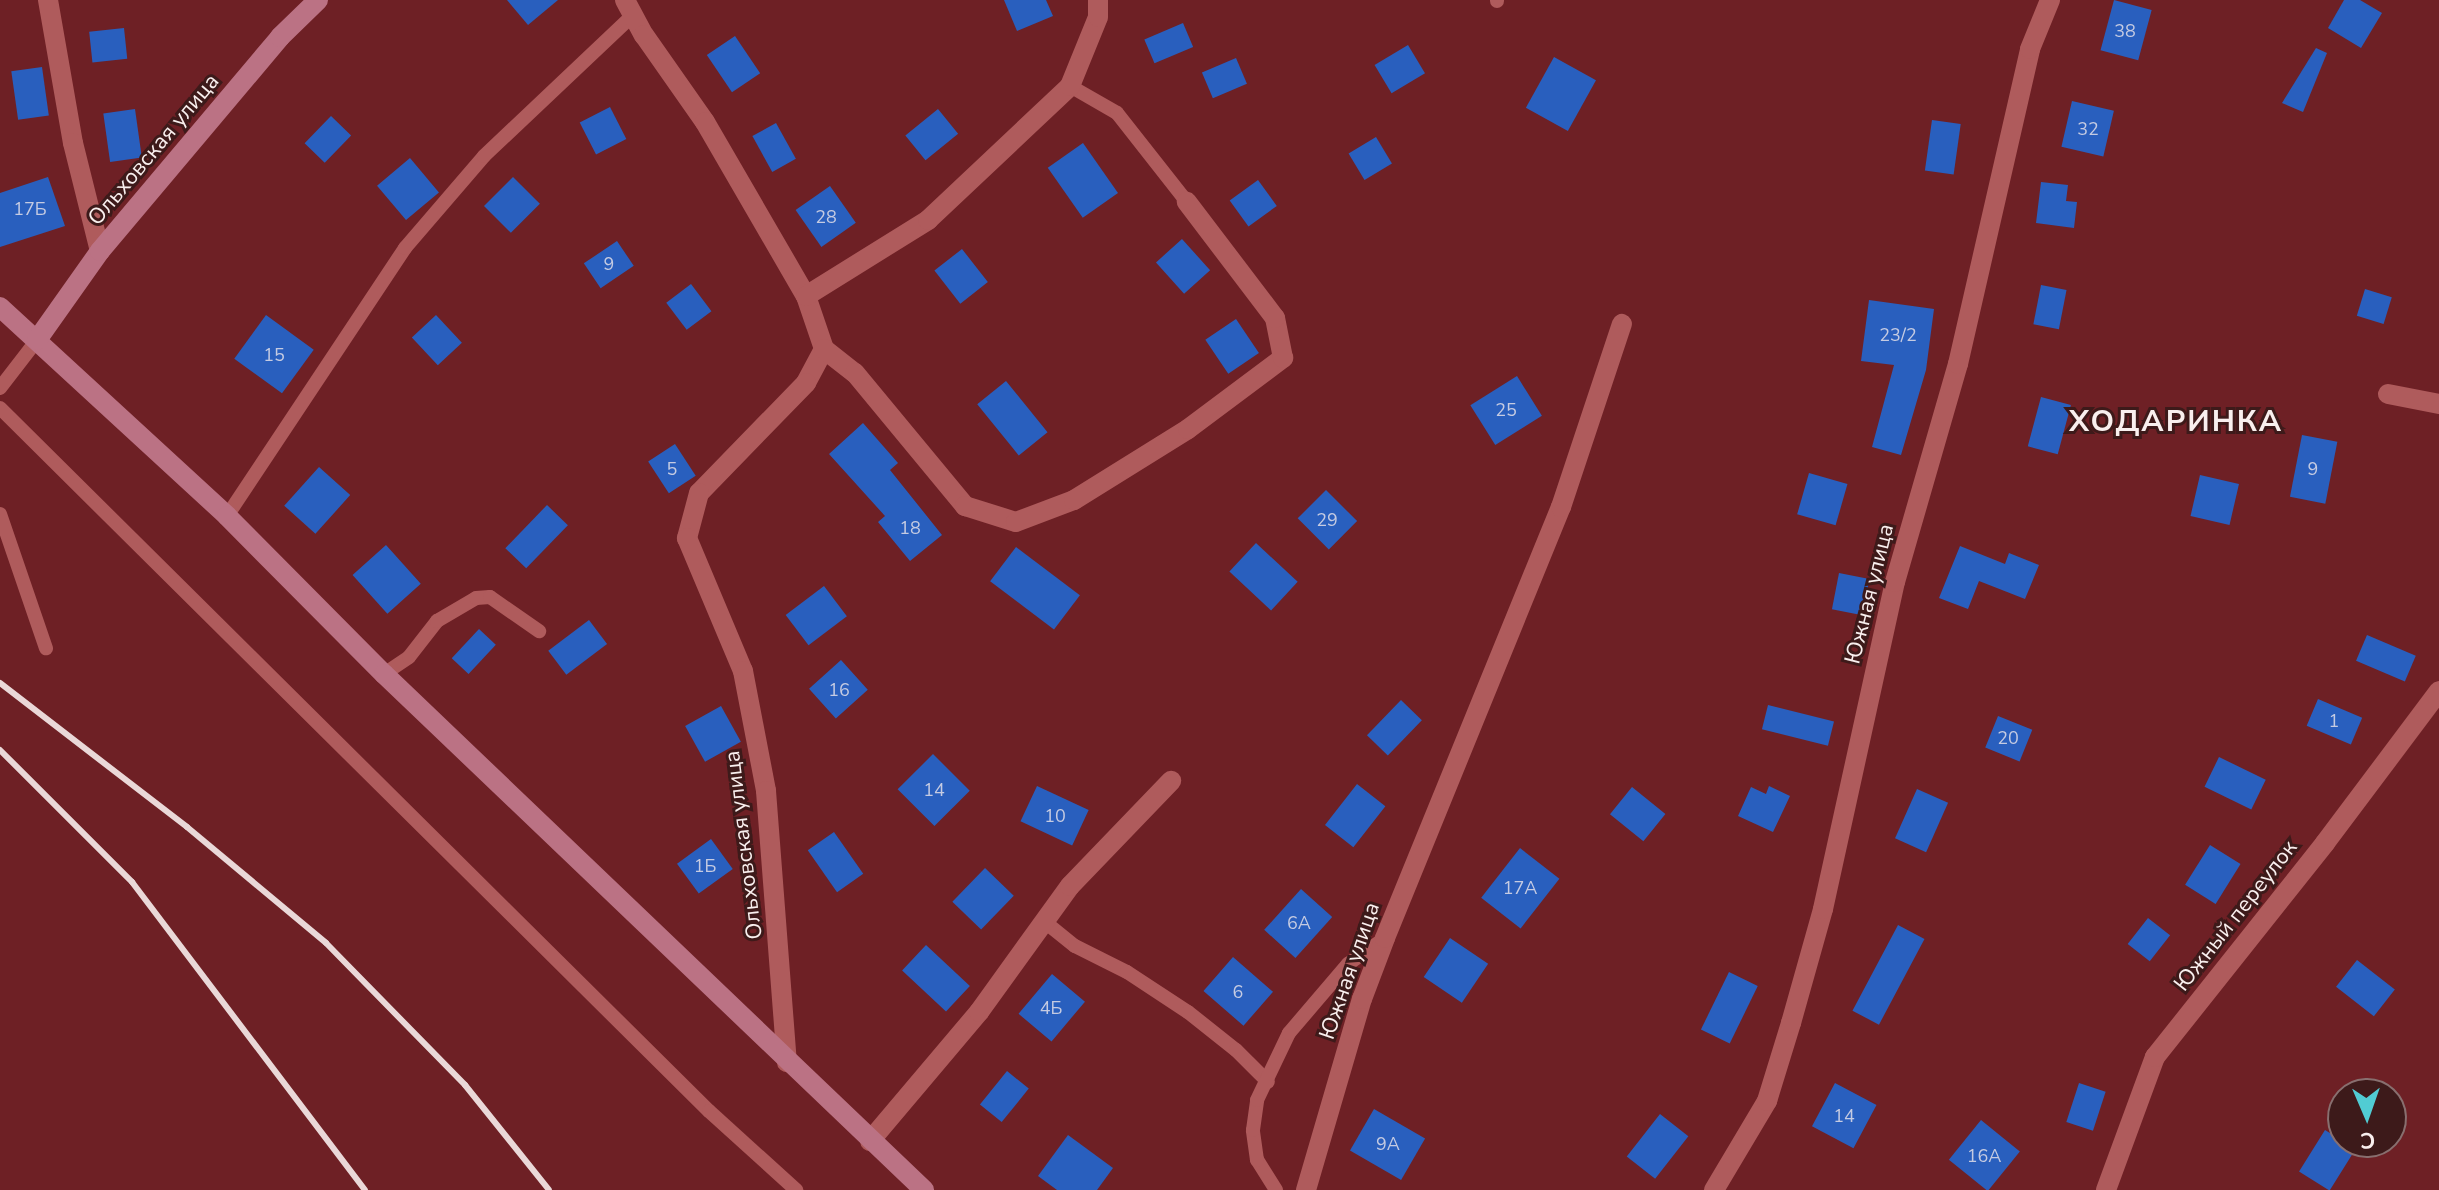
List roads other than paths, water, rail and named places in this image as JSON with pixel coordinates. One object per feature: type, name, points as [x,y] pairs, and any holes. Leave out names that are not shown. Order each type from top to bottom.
[{"type":"street","points":[[48,0],[73,143],[100,251]]},
{"type":"street","name":"Ольховская улица","points":[[37,340],[100,251],[280,37],[318,0]]},
{"type":"street","points":[[806,296],[928,220],[1070,86],[1098,17],[1098,0]]},
{"type":"street","name":"Южная улица","points":[[1714,1190],[1767,1101],[1791,1023],[1823,909],[1895,582],[1979,279],[2030,49],[2050,0]]},
{"type":"street","points":[[629,8],[705,122],[806,296],[824,349],[855,373],[965,506],[1016,522],[1074,500],[1188,429],[1283,358],[1275,318],[1187,202]]},
{"type":"street","points":[[0,307],[227,516],[384,674],[924,1190]]},
{"type":"street","name":"Южная улица","points":[[1306,1190],[1362,999],[1561,507],[1622,324]]},
{"type":"street","name":"Ольховская улица","points":[[787,1062],[766,791],[743,671],[687,538],[699,493],[806,383],[824,349]]},
{"type":"street","points":[[2388,394],[2439,404]]},
{"type":"street","name":"Южный переулок","points":[[2106,1190],[2155,1057],[2325,843],[2439,691]]},
{"type":"street","points":[[870,1141],[979,1012],[1070,886],[1171,781]]},
{"type":"lane","points":[[227,516],[405,248],[484,156],[629,8]]},
{"type":"lane","points":[[1070,86],[1117,113],[1187,202]]},
{"type":"lane","points":[[0,388],[37,340]]},
{"type":"lane","points":[[0,408],[709,1111],[796,1190]]},
{"type":"lane","points":[[0,514],[46,648]]},
{"type":"lane","points":[[384,674],[409,657],[437,621],[476,598],[490,597],[539,631]]},
{"type":"lane","points":[[1045,922],[1075,946],[1127,972],[1188,1012],[1236,1050],[1268,1082]]},
{"type":"lane","points":[[1276,1190],[1257,1160],[1253,1130],[1257,1100],[1289,1033],[1348,964],[1385,938]]},
{"type":"railway","points":[[0,683],[187,827],[326,943],[465,1085],[549,1190]]},
{"type":"railway","points":[[0,750],[132,882],[365,1190]]},
{"type":"district","name":"ХОДАРИНКА","points":[[2176,422]]}]
